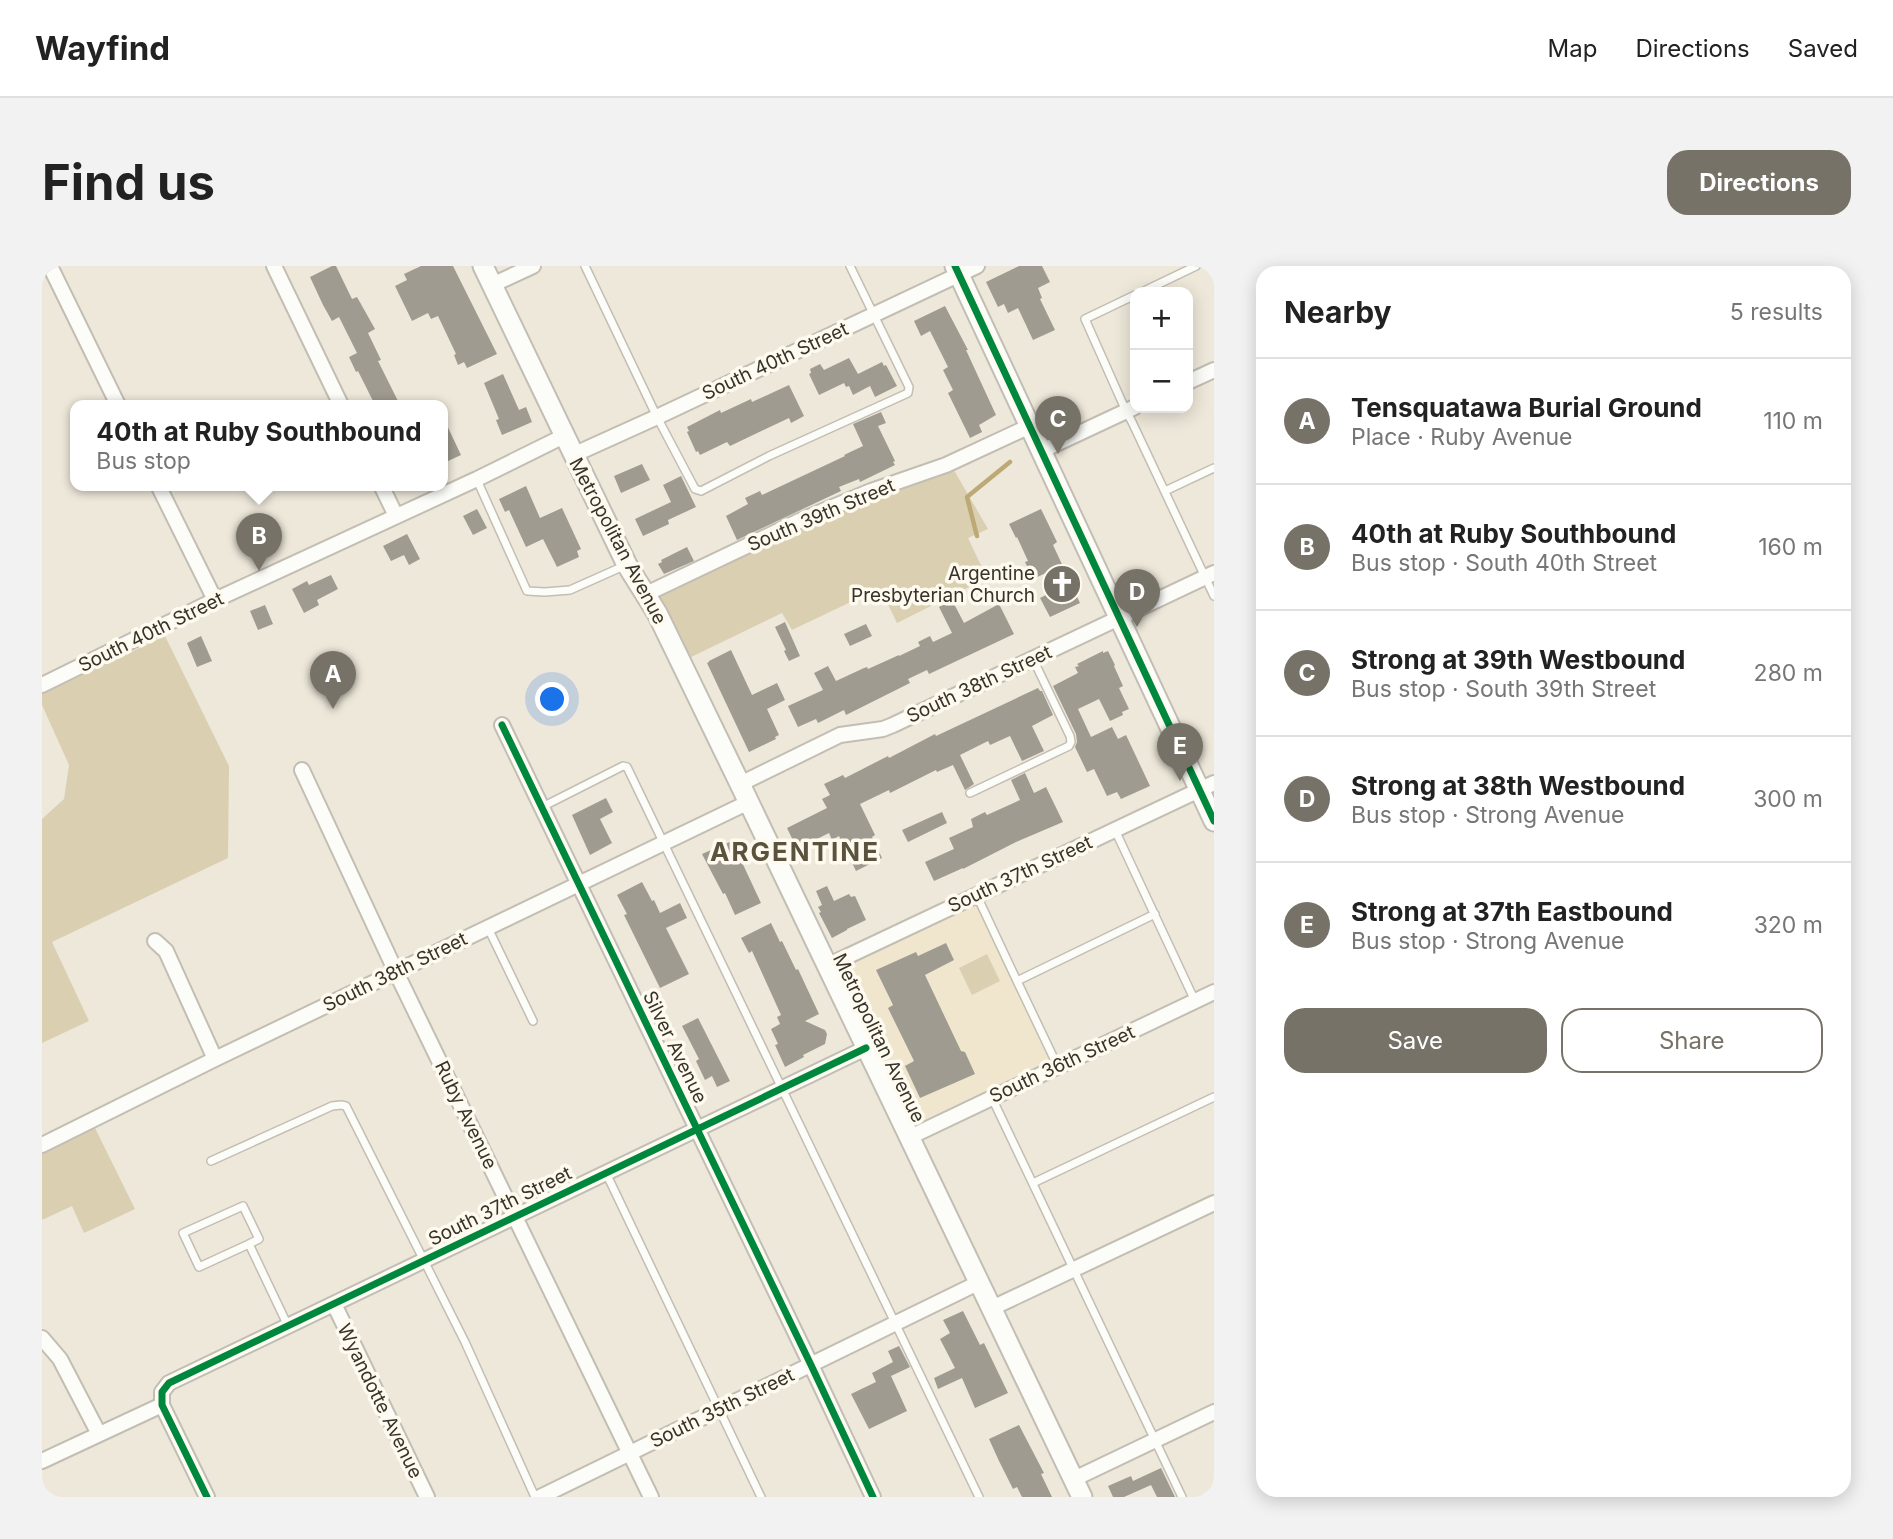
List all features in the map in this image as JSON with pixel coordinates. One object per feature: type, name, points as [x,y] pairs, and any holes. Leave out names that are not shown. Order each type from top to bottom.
[{"type":"main road","name":"Metropolitan Avenue","points":[[483,266],[627,565],[657,613],[740,783],[1078,1488]]},
{"type":"main road","points":[[964,269],[1041,451],[1119,618],[1207,786],[1214,821]]},
{"type":"street","points":[[50,266],[116,400]]},
{"type":"street","points":[[274,266],[339,400]]},
{"type":"street","points":[[492,285],[533,266]]},
{"type":"street","name":"South 40th Street","points":[[573,455],[964,269]]},
{"type":"street","points":[[1193,380],[1214,370]]},
{"type":"street","points":[[1041,451],[1130,409]]},
{"type":"street","name":"South 39th Street","points":[[646,594],[797,522],[872,491],[946,465],[1030,426]]},
{"type":"street","name":"South 40th Street","points":[[42,685],[215,600],[564,436]]},
{"type":"street","points":[[161,491],[215,600]]},
{"type":"street","points":[[384,491],[396,516]]},
{"type":"street","name":"South 38th Street","points":[[740,783],[841,735],[893,725],[1210,575]]},
{"type":"street","name":"Silver Avenue","points":[[502,725],[873,1497]]},
{"type":"street","name":"Ruby Avenue","points":[[302,770],[396,972],[651,1497]]},
{"type":"street","name":"South 37th Street","points":[[827,966],[1207,786]]},
{"type":"street","name":"South 38th Street","points":[[42,1145],[749,802]]},
{"type":"street","points":[[155,941],[166,951],[215,1059]]},
{"type":"street","name":"South 36th Street","points":[[910,1137],[1214,992]]},
{"type":"street","name":"South 37th Street","points":[[162,1405],[162,1392],[169,1383],[866,1048]]},
{"type":"street","points":[[992,1308],[1214,1203]]},
{"type":"street","name":"South 35th Street","points":[[537,1497],[980,1282]]},
{"type":"street","name":"Wyandotte Avenue","points":[[334,1304],[427,1497]]},
{"type":"street","points":[[42,1338],[60,1359],[99,1434]]},
{"type":"street","points":[[42,1461],[162,1405],[207,1497]]},
{"type":"street","points":[[1078,1488],[1156,1440],[1214,1412]]},
{"type":"lane","points":[[585,266],[657,417],[695,489],[701,491],[769,456],[908,393],[909,387],[850,266]]},
{"type":"lane","points":[[1152,287],[1196,266]]},
{"type":"lane","points":[[1130,297],[1085,319],[1130,409]]},
{"type":"lane","points":[[1132,413],[1165,491],[1210,575],[1214,596]]},
{"type":"lane","points":[[1165,491],[1214,468]]},
{"type":"lane","points":[[477,479],[527,591],[570,590],[627,565]]},
{"type":"lane","points":[[970,793],[1069,746],[1070,736],[1033,659]]},
{"type":"lane","points":[[542,807],[624,766],[627,767],[979,1497]]},
{"type":"lane","points":[[1115,830],[1195,1001]]},
{"type":"lane","points":[[976,895],[1058,1067]]},
{"type":"lane","points":[[1017,981],[1155,914]]},
{"type":"lane","points":[[488,928],[533,1021]]},
{"type":"lane","points":[[1033,1183],[1214,1097]]},
{"type":"lane","points":[[992,1098],[1182,1497]]},
{"type":"lane","points":[[211,1161],[332,1106],[346,1106],[465,1342],[537,1497]]},
{"type":"lane","points":[[605,1172],[761,1497]]},
{"type":"lane","points":[[243,1206],[259,1240],[249,1244],[199,1267],[183,1233],[243,1206]]},
{"type":"lane","points":[[249,1244],[288,1326]]},
{"type":"shaded area","points":[[951,465],[988,529],[968,538],[987,578],[897,623],[880,588],[792,630],[782,613],[687,659],[657,598],[662,592],[856,503],[911,486]]},
{"type":"shaded area","points":[[165,636],[229,766],[228,858],[52,942],[89,1021],[42,1043],[42,819],[64,799],[69,765],[42,705],[42,694]]},
{"type":"shaded area","points":[[976,904],[1051,1059],[917,1123],[911,1123],[838,971],[843,966]]},
{"type":"shaded area","points":[[987,954],[1000,981],[972,995],[959,968]]},
{"type":"shaded area","points":[[94,1126],[135,1209],[84,1233],[72,1206],[42,1220],[42,1152]]},
{"type":"building","points":[[336,266],[352,299],[357,297],[375,329],[368,333],[381,360],[378,361],[398,400],[372,400],[349,357],[357,353],[339,317],[332,321],[310,277]]},
{"type":"building","points":[[421,266],[453,266],[497,354],[467,368],[464,362],[458,365],[454,355],[456,354],[438,316],[431,319],[428,313],[412,321],[395,286],[407,280],[404,274]]},
{"type":"building","points":[[1019,266],[1042,266],[1050,282],[1038,288],[1042,298],[1040,299],[1055,330],[1033,340],[1018,308],[1008,313],[1004,304],[998,307],[986,282]]},
{"type":"building","points":[[945,306],[968,350],[996,415],[979,425],[982,432],[970,438],[948,393],[953,390],[943,370],[948,367],[930,331],[921,336],[914,321]]},
{"type":"building","points":[[849,358],[858,374],[882,362],[897,386],[875,397],[870,386],[853,395],[849,386],[846,387],[844,383],[819,395],[809,374],[810,369],[820,364],[824,370]]},
{"type":"building","points":[[503,374],[519,410],[526,407],[532,422],[502,435],[496,420],[499,419],[484,383]]},
{"type":"building","points":[[789,385],[804,416],[791,423],[789,418],[730,446],[727,442],[700,455],[696,452],[687,427],[720,410],[721,413],[751,399],[752,402]]},
{"type":"building","points":[[881,412],[886,423],[878,426],[895,465],[860,482],[859,479],[839,487],[841,491],[737,540],[726,516],[748,504],[745,498],[760,491],[762,495],[863,446],[853,424]]},
{"type":"building","points":[[448,428],[461,455],[448,461]]},
{"type":"building","points":[[642,464],[650,480],[621,493],[614,476]]},
{"type":"building","points":[[681,476],[696,507],[643,536],[635,519],[671,502],[663,485]]},
{"type":"building","points":[[526,486],[540,518],[562,508],[581,549],[577,551],[579,557],[557,567],[543,539],[526,547],[509,510],[505,512],[499,499]]},
{"type":"building","points":[[477,509],[487,528],[473,535],[463,516]]},
{"type":"building","points":[[1041,509],[1057,542],[1053,545],[1080,603],[1050,617],[1040,598],[1056,590],[1048,572],[1033,579],[1025,562],[1028,561],[1009,524]]},
{"type":"building","points":[[407,534],[420,559],[409,565],[404,555],[391,561],[383,546]]},
{"type":"building","points":[[687,547],[694,561],[664,574],[658,564],[661,560]]},
{"type":"building","points":[[331,575],[338,589],[317,600],[319,605],[304,613],[292,589],[307,581],[309,585]]},
{"type":"building","points":[[952,600],[964,623],[999,604],[1014,634],[929,674],[927,670],[908,679],[910,683],[846,715],[844,710],[818,723],[816,719],[798,727],[788,706],[823,690],[814,673],[828,666],[836,681],[920,646],[918,642],[930,636],[933,642],[952,633],[939,607]]},
{"type":"building","points":[[265,605],[273,624],[258,630],[250,611]]},
{"type":"building","points":[[785,622],[800,656],[789,661],[775,627]]},
{"type":"building","points":[[866,624],[872,636],[850,646],[844,634]]},
{"type":"building","points":[[201,636],[212,661],[197,667],[187,643]]},
{"type":"building","points":[[731,650],[752,695],[777,683],[785,700],[767,709],[779,735],[749,752],[707,663]]},
{"type":"building","points":[[1108,651],[1115,665],[1123,686],[1119,688],[1129,709],[1110,721],[1099,699],[1078,709],[1091,737],[1112,727],[1118,739],[1126,735],[1150,786],[1121,799],[1117,792],[1107,796],[1094,769],[1087,772],[1075,747],[1076,734],[1053,686],[1078,673],[1075,667],[1079,666],[1077,664]]},
{"type":"building","points":[[1038,688],[1053,715],[1032,726],[1044,751],[1022,761],[1010,736],[990,745],[988,741],[960,755],[974,784],[965,790],[953,765],[860,804],[875,835],[872,837],[882,858],[856,871],[839,836],[832,840],[829,833],[797,849],[787,828],[827,808],[822,799],[830,795],[824,784],[843,775],[845,778]]},
{"type":"building","points":[[1025,773],[1034,793],[1046,787],[1063,822],[934,881],[925,862],[954,849],[949,838],[973,827],[971,819],[1020,800],[1011,780]]},
{"type":"building","points":[[606,798],[613,812],[600,819],[612,843],[590,855],[572,815]]},
{"type":"building","points":[[942,812],[947,823],[908,842],[902,830]]},
{"type":"building","points":[[732,841],[761,903],[735,915],[702,854]]},
{"type":"building","points":[[642,882],[660,913],[680,903],[687,918],[666,928],[689,974],[660,988],[617,895]]},
{"type":"building","points":[[827,886],[834,901],[849,894],[851,897],[855,896],[866,920],[832,938],[819,913],[821,912],[818,907],[822,905],[816,891]]},
{"type":"building","points":[[771,923],[796,970],[798,969],[819,1014],[805,1021],[825,1030],[827,1034],[825,1044],[785,1067],[771,1029],[780,1024],[777,1017],[781,1015],[752,951],[749,953],[741,938]]},
{"type":"building","points":[[946,943],[954,960],[925,975],[961,1051],[965,1052],[975,1074],[920,1098],[905,1066],[914,1061],[888,1008],[893,1005],[876,970],[916,952],[918,956]]},
{"type":"building","points":[[698,1018],[730,1081],[717,1087],[712,1076],[705,1080],[696,1061],[699,1059],[682,1026]]},
{"type":"building","points":[[963,1311],[980,1345],[984,1343],[1008,1393],[975,1408],[962,1378],[938,1389],[934,1378],[955,1368],[940,1339],[950,1333],[943,1320]]},
{"type":"building","points":[[899,1346],[910,1367],[891,1376],[907,1411],[869,1429],[851,1394],[876,1382],[872,1373],[893,1362],[888,1351]]},
{"type":"building","points":[[1019,1425],[1044,1473],[1041,1474],[1052,1497],[1022,1497],[1017,1487],[1013,1489],[999,1461],[989,1439]]},
{"type":"building","points":[[1161,1468],[1175,1497],[1157,1497],[1151,1485],[1124,1497],[1113,1497],[1108,1486],[1131,1476],[1133,1481]]},
{"type":"waterway","points":[[977,536],[967,497],[1010,462]]},
{"type":"cycle path","points":[[955,266],[1214,821]]},
{"type":"cycle path","points":[[502,725],[873,1497]]},
{"type":"cycle path","points":[[207,1497],[162,1405],[162,1392],[169,1383],[866,1048]]},
{"type":"place","name":"Strong at 39th Westbound","points":[[1058,454]]},
{"type":"place","name":"40th at Ruby Southbound","points":[[259,571]]},
{"type":"place","name":"Argentine Presbyterian Church","points":[[1062,584]]},
{"type":"place","name":"Strong at 38th Westbound","points":[[1137,627]]},
{"type":"place","name":"Tensquatawa Burial Ground","points":[[333,709]]},
{"type":"place","name":"Strong at 37th Eastbound","points":[[1180,781]]},
{"type":"district","name":"ARGENTINE","points":[[795,851]]}]
